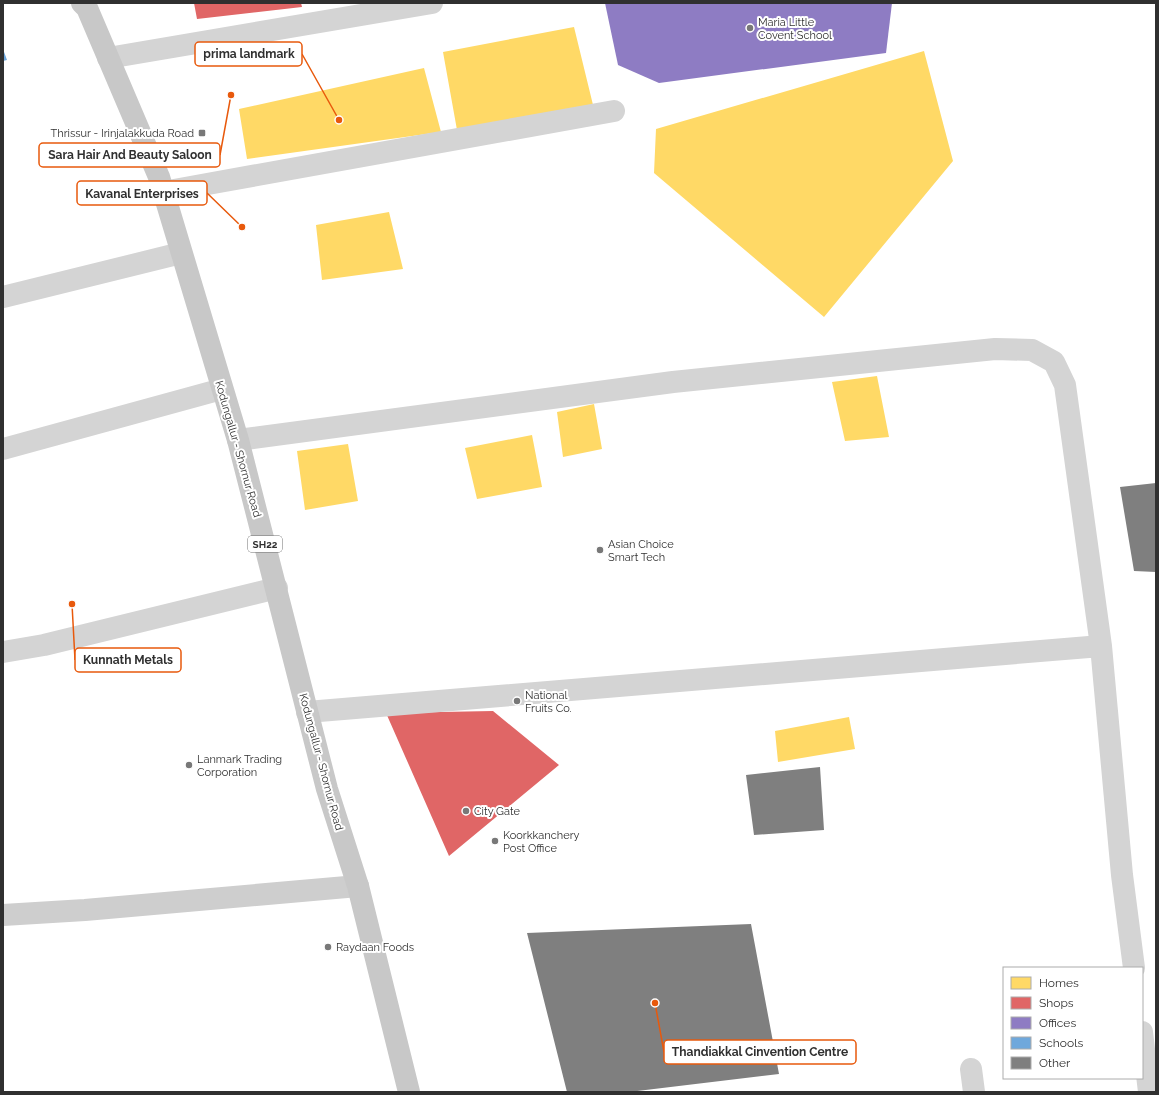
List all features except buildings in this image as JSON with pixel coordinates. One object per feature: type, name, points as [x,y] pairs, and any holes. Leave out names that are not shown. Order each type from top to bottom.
[{"type":"main road","name":"Kodungallur - Shornur Road","points":[[85,5],[159,177],[238,440],[277,588],[307,712],[328,789],[358,886],[409,1092]]},
{"type":"street","points":[[108,58],[432,3]]},
{"type":"street","points":[[163,192],[614,111]]},
{"type":"street","points":[[3,297],[181,253]]},
{"type":"street","points":[[238,440],[673,382],[995,349],[1032,350],[1054,362],[1066,385],[1101,646],[1122,875],[1134,967]]},
{"type":"street","points":[[3,449],[222,390]]},
{"type":"street","points":[[3,652],[44,645],[277,588]]},
{"type":"street","points":[[307,712],[1101,646]]},
{"type":"street","points":[[3,915],[85,910],[358,886]]},
{"type":"street","points":[[1143,1041],[1149,1092]]},
{"type":"street","points":[[971,1069],[974,1092]]},
{"type":"place","name":"Maria Little Covent School","points":[[750,28]]},
{"type":"place","name":"Sara Hair And Beauty Saloon","points":[[231,95]]},
{"type":"place","name":"prima landmark","points":[[339,120]]},
{"type":"place","name":"Thrissur - Irinjalakkuda Road","points":[[202,133]]},
{"type":"place","name":"Kavanal Enterprises","points":[[242,227]]},
{"type":"place","name":"Asian Choice Smart Tech","points":[[600,550]]},
{"type":"place","name":"Kunnath Metals","points":[[72,604]]},
{"type":"place","name":"National Fruits Co.","points":[[517,701]]},
{"type":"place","name":"Lanmark Trading Corporation","points":[[189,765]]},
{"type":"place","name":"City Gate","points":[[466,811]]},
{"type":"place","name":"Koorkkanchery Post Office","points":[[495,841]]},
{"type":"place","name":"Raydaan Foods","points":[[328,947]]},
{"type":"place","name":"Thandiakkal Cinvention Centre","points":[[655,1003]]}]
